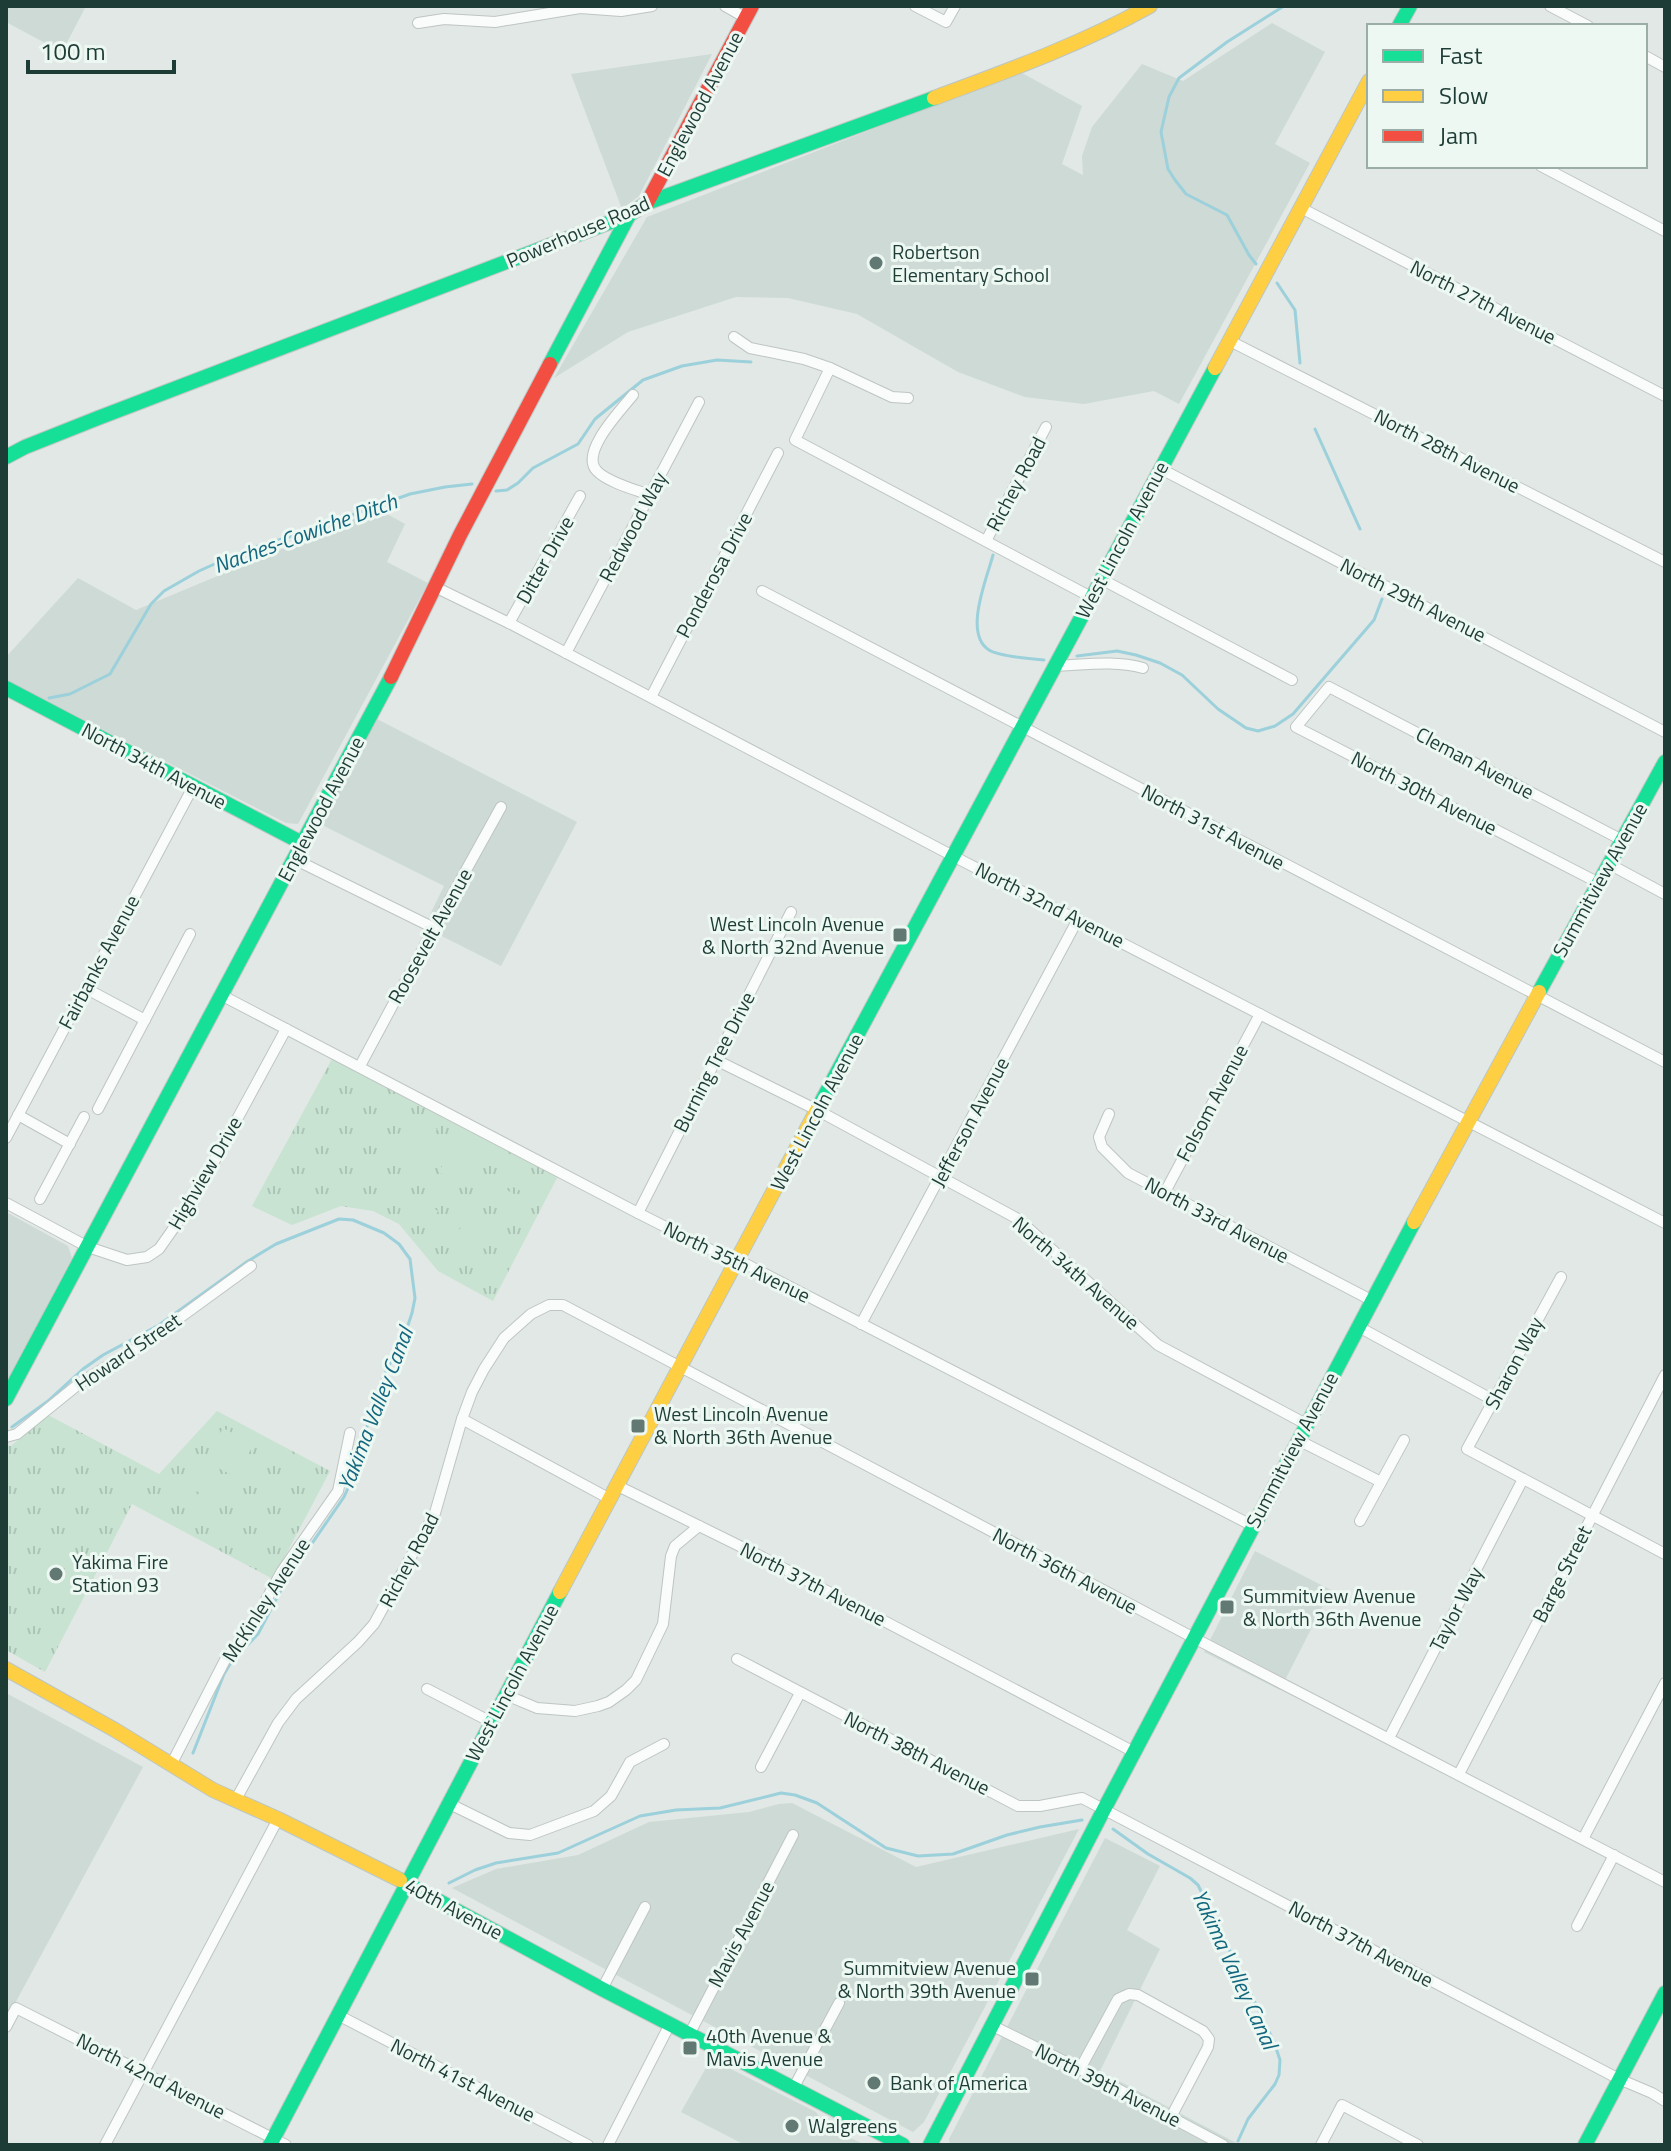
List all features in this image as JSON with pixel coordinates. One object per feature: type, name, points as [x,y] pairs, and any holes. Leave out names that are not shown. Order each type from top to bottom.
[{"type":"street","points":[[418,23],[444,19],[495,22],[580,8],[621,11],[652,6]]},
{"type":"street","points":[[725,6],[749,12]]},
{"type":"street","points":[[915,6],[946,22],[955,6]]},
{"type":"street","name":"Powerhouse Road","points":[[6,457],[98,418],[629,215],[647,203],[992,77],[1111,28],[1150,6]]},
{"type":"street","points":[[1400,24],[1410,6]]},
{"type":"street","points":[[1550,6],[1584,24]]},
{"type":"street","name":"Englewood Avenue","points":[[647,203],[749,12]]},
{"type":"street","points":[[1647,57],[1665,67]]},
{"type":"street","name":"West Lincoln Avenue","points":[[277,2143],[338,2015],[448,1803],[1367,85]]},
{"type":"street","points":[[1545,168],[1665,231]]},
{"type":"street","name":"North 27th Avenue","points":[[1301,208],[1665,396]]},
{"type":"street","name":"Englewood Avenue","points":[[6,1399],[399,662],[460,535],[629,215]]},
{"type":"street","points":[[734,337],[750,348],[804,359],[892,397],[908,398]]},
{"type":"street","name":"North 28th Avenue","points":[[1230,341],[1665,562]]},
{"type":"street","points":[[830,368],[795,440],[1091,597]]},
{"type":"street","points":[[633,395],[597,441],[592,460],[594,469],[602,476],[650,495]]},
{"type":"street","name":"Redwood Way","points":[[566,653],[699,402]]},
{"type":"street","name":"Richey Road","points":[[986,541],[1046,427]]},
{"type":"street","name":"Ponderosa Drive","points":[[651,697],[778,453]]},
{"type":"street","name":"North 29th Avenue","points":[[1161,469],[1665,732]]},
{"type":"street","name":"Ditter Drive","points":[[509,623],[580,496]]},
{"type":"street","points":[[1101,579],[1292,680]]},
{"type":"street","name":"North 32nd Avenue","points":[[435,587],[1665,1223]]},
{"type":"street","name":"North 31st Avenue","points":[[762,591],[1665,1062]]},
{"type":"street","points":[[1054,666],[1111,663],[1143,668]]},
{"type":"street","name":"Cleman Avenue","points":[[1329,687],[1622,840]]},
{"type":"street","name":"North 30th Avenue","points":[[1329,687],[1296,727],[1599,883]]},
{"type":"street","name":"North 34th Avenue","points":[[6,688],[302,843]]},
{"type":"street","name":"Summitview Avenue","points":[[930,2145],[1357,1326],[1665,762]]},
{"type":"street","name":"Fairbanks Avenue","points":[[6,1138],[193,787]]},
{"type":"street","name":"Roosevelt Avenue","points":[[360,1066],[501,807]]},
{"type":"street","points":[[294,859],[434,928]]},
{"type":"street","points":[[1609,864],[1665,894]]},
{"type":"street","name":"Burning Tree Drive","points":[[638,1213],[791,912]]},
{"type":"street","name":"Jefferson Avenue","points":[[861,1324],[1078,919]]},
{"type":"street","points":[[98,1109],[190,934]]},
{"type":"street","points":[[85,988],[145,1020]]},
{"type":"street","name":"North 35th Avenue","points":[[223,996],[638,1213],[721,1255],[738,1260],[1253,1526]]},
{"type":"street","name":"Folsom Avenue","points":[[1165,1192],[1260,1014]]},
{"type":"street","name":"Highview Drive","points":[[88,1247],[127,1260],[147,1257],[159,1249],[192,1202],[286,1029]]},
{"type":"street","name":"North 34th Avenue","points":[[716,1060],[817,1110],[1018,1219],[1158,1345],[1306,1424]]},
{"type":"street","name":"North 33rd Avenue","points":[[1109,1114],[1099,1137],[1102,1147],[1128,1173],[1371,1300]]},
{"type":"street","points":[[18,1115],[70,1144]]},
{"type":"street","points":[[40,1199],[84,1117]]},
{"type":"street","points":[[6,1203],[88,1247]]},
{"type":"street","name":"Howard Street","points":[[6,1437],[17,1434],[80,1383],[141,1346],[251,1266]]},
{"type":"street","name":"Sharon Way","points":[[1523,1479],[1467,1449],[1561,1277]]},
{"type":"street","name":"Richey Road","points":[[235,1801],[278,1723],[296,1699],[374,1624],[435,1513],[462,1419],[484,1369],[504,1338],[531,1314],[549,1305]]},
{"type":"street","name":"North 36th Avenue","points":[[549,1305],[563,1305],[1665,1882]]},
{"type":"street","points":[[1357,1326],[1493,1400]]},
{"type":"street","name":"Barge Street","points":[[1459,1774],[1665,1375]]},
{"type":"street","name":"North 37th Avenue","points":[[462,1419],[614,1492],[699,1526],[762,1557],[1134,1752]]},
{"type":"street","name":"McKinley Avenue","points":[[171,1765],[225,1660],[250,1629],[282,1571],[338,1491],[350,1433]]},
{"type":"street","points":[[1298,1440],[1381,1482]]},
{"type":"street","points":[[1360,1521],[1404,1440]]},
{"type":"street","points":[[1523,1479],[1665,1554]]},
{"type":"street","name":"Taylor Way","points":[[1389,1738],[1523,1479]]},
{"type":"street","points":[[506,1695],[537,1708],[575,1711],[598,1706],[626,1690],[636,1680],[663,1624],[671,1556],[675,1546],[699,1526]]},
{"type":"street","name":"North 38th Avenue","points":[[737,1659],[1018,1806],[1040,1806],[1082,1798],[1104,1809]]},
{"type":"street","name":"40th Avenue","points":[[6,1669],[235,1801],[406,1883],[903,2145]]},
{"type":"street","points":[[1583,1839],[1665,1683]]},
{"type":"street","points":[[427,1689],[491,1722]]},
{"type":"street","points":[[761,1767],[800,1693]]},
{"type":"street","points":[[448,1803],[509,1833],[530,1835],[594,1811],[611,1796],[630,1762],[664,1744]]},
{"type":"street","name":"North 37th Avenue","points":[[1104,1809],[1665,2101]]},
{"type":"street","points":[[105,2145],[278,1819]]},
{"type":"street","name":"Mavis Avenue","points":[[690,2033],[793,1835]]},
{"type":"street","points":[[1577,1926],[1614,1855]]},
{"type":"street","points":[[602,1989],[645,1907]]},
{"type":"street","points":[[1585,2145],[1665,1993]]},
{"type":"street","points":[[1080,2069],[1118,1999],[1129,1994],[1138,1995],[1203,2031],[1209,2039],[1208,2047],[1171,2117]]},
{"type":"street","points":[[794,2087],[839,2003]]},
{"type":"street","name":"North 42nd Avenue","points":[[6,2027],[16,2008],[277,2143]]},
{"type":"street","name":"North 41st Avenue","points":[[338,2015],[588,2145]]},
{"type":"street","points":[[608,2145],[670,2024]]},
{"type":"street","name":"North 39th Avenue","points":[[991,2025],[1223,2145]]},
{"type":"street","points":[[1321,2145],[1342,2105],[1418,2145]]},
{"type":"shaded area","points":[[6,6],[86,6],[62,52],[6,22]]},
{"type":"shaded area","name":"Robertson Elementary School","points":[[1272,23],[1325,52],[1275,144],[1310,163],[1179,404],[1154,391],[1084,404],[1025,397],[958,372],[857,314],[788,298],[736,297],[628,332],[554,378],[647,217],[1022,73],[1082,106],[1062,164],[1083,175],[1082,156],[1092,127],[1142,64],[1183,81]]},
{"type":"shaded area","points":[[712,54],[639,196],[622,209],[571,74]]},
{"type":"shaded area","points":[[378,509],[405,524],[387,562],[428,583],[298,824],[286,823],[6,680],[6,657],[78,578],[136,610]]},
{"type":"shaded area","points":[[375,718],[577,822],[501,966],[424,927],[444,886],[320,824]]},
{"type":"shaded area","points":[[6,1212],[68,1246],[72,1258],[6,1383]]},
{"type":"shaded area","points":[[1255,1551],[1331,1590],[1280,1690],[1204,1652]]},
{"type":"shaded area","points":[[6,1693],[143,1767],[6,2020]]},
{"type":"shaded area","points":[[792,1803],[916,1867],[1079,1829],[924,2122],[913,2132],[452,1888],[496,1869],[578,1855],[649,1822],[749,1812]]},
{"type":"shaded area","points":[[1105,1838],[1160,1866],[1127,1930],[1160,1949],[1100,2071],[1240,2145],[950,2145],[949,2139]]},
{"type":"shaded area","points":[[711,2059],[816,2112],[826,2126],[865,2145],[745,2145],[681,2112]]},
{"type":"green space","points":[[333,1057],[558,1176],[493,1301],[438,1271],[399,1224],[373,1211],[341,1206],[292,1225],[252,1206]]},
{"type":"green space","points":[[407,1113],[437,1129],[430,1143],[400,1127]]},
{"type":"green space","points":[[397,1133],[427,1149],[419,1163],[389,1147]]},
{"type":"green space","points":[[456,1139],[487,1155],[479,1169],[449,1153]]},
{"type":"green space","points":[[446,1158],[476,1174],[469,1189],[439,1172]]},
{"type":"green space","points":[[506,1164],[536,1180],[528,1195],[498,1179]]},
{"type":"green space","points":[[495,1184],[526,1200],[518,1214],[488,1198]]},
{"type":"green space","points":[[408,1195],[438,1211],[431,1225],[400,1209]]},
{"type":"green space","points":[[465,1220],[495,1236],[487,1250],[457,1234]]},
{"type":"green space","points":[[454,1240],[485,1256],[477,1270],[447,1254]]},
{"type":"green space","points":[[217,1411],[330,1471],[273,1579],[132,1504],[45,1672],[6,1650],[6,1445],[11,1446],[48,1415],[159,1474]]},
{"type":"green space","points":[[223,1428],[254,1444],[246,1458],[215,1443]]},
{"type":"green space","points":[[213,1447],[244,1463],[236,1477],[206,1462]]},
{"type":"green space","points":[[199,1474],[230,1491],[223,1505],[192,1489]]},
{"type":"green space","points":[[190,1493],[220,1509],[213,1523],[182,1507]]},
{"type":"waterway","name":"Naches-Cowiche Ditch","points":[[1256,264],[1227,215],[1186,194],[1175,180],[1168,169],[1161,132],[1169,97],[1179,78],[1227,42],[1284,6]]},
{"type":"waterway","name":"Naches-Cowiche Ditch","points":[[1277,283],[1295,310],[1300,363]]},
{"type":"waterway","name":"Naches-Cowiche Ditch","points":[[496,491],[507,490],[533,468],[578,444],[595,419],[643,380],[682,366],[717,360],[751,362]]},
{"type":"waterway","name":"Naches-Cowiche Ditch","points":[[1315,429],[1360,529]]},
{"type":"waterway","name":"Naches-Cowiche Ditch","points":[[49,698],[70,694],[110,674],[151,604],[164,591],[199,571],[248,549],[410,494],[472,484]]},
{"type":"waterway","name":"Naches-Cowiche Ditch","points":[[993,555],[977,619],[981,642],[989,650],[1000,654],[1044,660]]},
{"type":"waterway","name":"Naches-Cowiche Ditch","points":[[1077,656],[1117,651],[1160,663],[1182,675],[1218,709],[1246,728],[1258,731],[1275,726],[1293,714],[1374,620],[1382,599]]},
{"type":"waterway","name":"Yakima Valley Canal","points":[[12,1427],[103,1355],[159,1325],[276,1244],[339,1219],[353,1220],[384,1233],[399,1244],[410,1259],[415,1298],[412,1313],[380,1384],[348,1488],[284,1584],[258,1634],[224,1674],[193,1753]]},
{"type":"waterway","name":"Yakima Valley Canal","points":[[449,1883],[496,1863],[558,1853],[640,1816],[720,1808],[781,1793],[817,1803],[886,1848],[918,1856],[953,1854],[1007,1835],[1082,1820]]},
{"type":"waterway","name":"Yakima Valley Canal","points":[[1113,1829],[1198,1885],[1274,2042],[1280,2060],[1279,2075],[1248,2119],[1238,2141]]},
{"type":"traffic: fast","points":[[1400,24],[1410,6]]},
{"type":"traffic: fast","points":[[6,457],[98,418],[629,215],[647,203],[934,98]]},
{"type":"traffic: fast","points":[[550,364],[629,215]]},
{"type":"traffic: fast","points":[[818,1108],[1215,368]]},
{"type":"traffic: fast","points":[[6,1399],[391,677]]},
{"type":"traffic: fast","points":[[6,688],[302,843]]},
{"type":"traffic: fast","points":[[1539,992],[1665,762]]},
{"type":"traffic: fast","points":[[930,2145],[1414,1222]]},
{"type":"traffic: fast","points":[[270,2145],[560,1592]]},
{"type":"traffic: fast","points":[[400,1880],[903,2145]]},
{"type":"traffic: fast","points":[[1585,2145],[1665,1993]]},
{"type":"traffic: slow","points":[[934,98],[1071,45],[1150,6]]},
{"type":"traffic: slow","points":[[1215,368],[1367,85]]},
{"type":"traffic: slow","points":[[1414,1222],[1539,992]]},
{"type":"traffic: slow","points":[[560,1592],[818,1108]]},
{"type":"traffic: slow","points":[[6,1669],[213,1790],[400,1880]]},
{"type":"traffic: jam","points":[[647,203],[752,6]]},
{"type":"traffic: jam","points":[[391,677],[460,535],[550,364]]},
{"type":"place","name":"Robertson Elementary School","points":[[876,263]]},
{"type":"place","name":"West Lincoln Avenue & North 32nd Avenue","points":[[900,935]]},
{"type":"place","name":"West Lincoln Avenue & North 36th Avenue","points":[[638,1426]]},
{"type":"place","name":"Yakima Fire Station 93","points":[[56,1574]]},
{"type":"place","name":"Summitview Avenue & North 36th Avenue","points":[[1227,1607]]},
{"type":"place","name":"Summitview Avenue & North 39th Avenue","points":[[1032,1979]]},
{"type":"place","name":"40th Avenue & Mavis Avenue","points":[[690,2048]]},
{"type":"place","name":"Bank of America","points":[[874,2083]]},
{"type":"place","name":"Walgreens","points":[[792,2126]]}]
